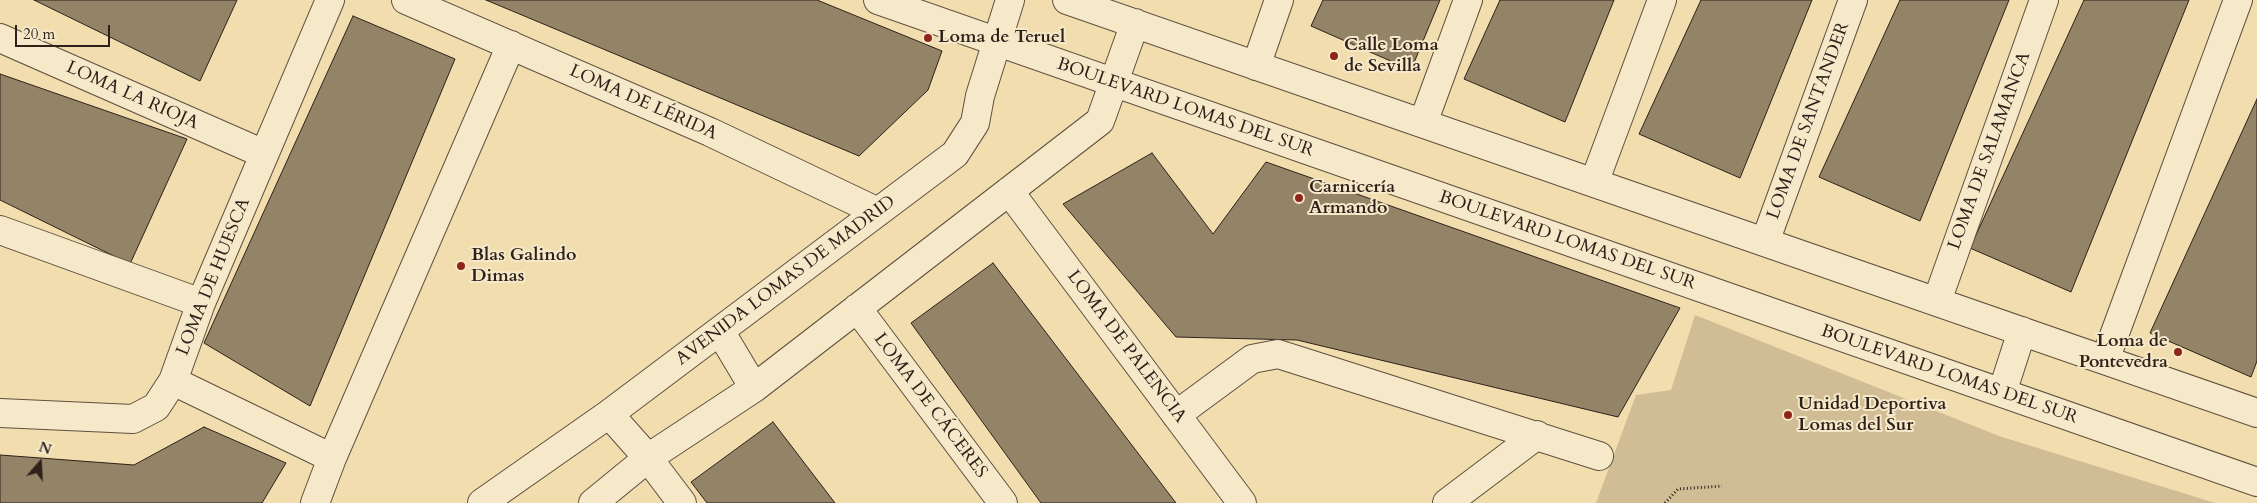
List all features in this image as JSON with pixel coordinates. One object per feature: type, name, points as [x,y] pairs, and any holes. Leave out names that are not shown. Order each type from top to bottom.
[{"type":"street","name":"LOMA DE HUESCA","points":[[0,413],[133,418],[156,407],[173,381],[201,303],[330,0]]},
{"type":"street","name":"LOMA DE LÉRIDA","points":[[406,0],[710,132],[878,212]]},
{"type":"street","name":"BOULEVARD LOMAS DEL SUR","points":[[878,0],[2257,482]]},
{"type":"street","name":"AVENIDA LOMAS DE MADRID","points":[[482,503],[609,414],[955,154],[975,123],[980,96],[1010,0]]},
{"type":"street","points":[[1256,66],[1279,0]]},
{"type":"street","points":[[1423,123],[1468,0]]},
{"type":"street","points":[[1594,183],[1662,0]]},
{"type":"street","name":"LOMA DE SANTANDER","points":[[1765,242],[1853,0]]},
{"type":"street","name":"LOMA DE SALAMANCA","points":[[1937,301],[2044,0]]},
{"type":"street","points":[[2105,360],[2238,0]]},
{"type":"street","points":[[1080,2],[1135,24],[2257,413]]},
{"type":"street","points":[[593,503],[648,458],[754,388],[1100,121],[1135,24]]},
{"type":"street","name":"LOMA LA RIOJA","points":[[0,38],[264,154]]},
{"type":"street","points":[[315,503],[332,458],[511,45]]},
{"type":"street","name":"LOMA DE PALENCIA","points":[[1009,191],[1242,503]]},
{"type":"street","points":[[0,230],[201,303]]},
{"type":"street","name":"LOMA DE CÁCERES","points":[[857,308],[1003,503]]},
{"type":"street","points":[[720,331],[754,388]]},
{"type":"street","points":[[2002,393],[2022,331]]},
{"type":"street","points":[[1176,414],[1252,359],[1278,354],[1599,456]]},
{"type":"street","points":[[173,381],[332,458]]},
{"type":"street","points":[[609,414],[648,458],[682,503]]},
{"type":"street","points":[[1448,503],[1537,435]]},
{"type":"path","points":[[1665,503],[1678,489],[1722,486]]},
{"type":"shaded area","name":"Unidad Deportiva Lomas del Sur","points":[[1695,315],[1999,436],[2215,503],[1596,503],[1636,395],[1671,390]]},
{"type":"building","points":[[34,0],[237,0],[200,81]]},
{"type":"building","points":[[486,0],[817,0],[942,51],[928,90],[859,156]]},
{"type":"building","points":[[1323,0],[1440,0],[1411,70],[1311,26]]},
{"type":"building","points":[[1500,0],[1614,0],[1565,122],[1464,79]]},
{"type":"building","points":[[1701,0],[1812,0],[1740,178],[1639,134]]},
{"type":"building","points":[[1900,0],[2009,0],[1920,221],[1819,177]]},
{"type":"building","points":[[2084,0],[2189,0],[2071,292],[1970,248]]},
{"type":"building","points":[[353,16],[455,59],[310,406],[204,343]]},
{"type":"building","points":[[0,74],[187,139],[130,264],[0,200]]},
{"type":"building","points":[[2257,99],[2257,361],[2251,377],[2150,333]]},
{"type":"building","points":[[1152,153],[1213,234],[1266,162],[1680,308],[1618,417],[1297,340],[1176,337],[1063,204]]},
{"type":"building","points":[[993,263],[1176,503],[1041,503],[911,323]]},
{"type":"building","points":[[773,422],[835,503],[707,503],[691,482]]},
{"type":"building","points":[[204,427],[286,463],[262,503],[0,503],[0,455],[134,465]]},
{"type":"place","name":"Loma de Teruel","points":[[928,38]]},
{"type":"place","name":"Calle Loma de Sevilla","points":[[1334,56]]},
{"type":"place","name":"Carnicería Armando","points":[[1299,198]]},
{"type":"place","name":"Blas Galindo Dimas","points":[[461,266]]},
{"type":"place","name":"Loma de Pontevedra","points":[[2178,352]]},
{"type":"place","name":"Unidad Deportiva Lomas del Sur","points":[[1788,415]]}]
